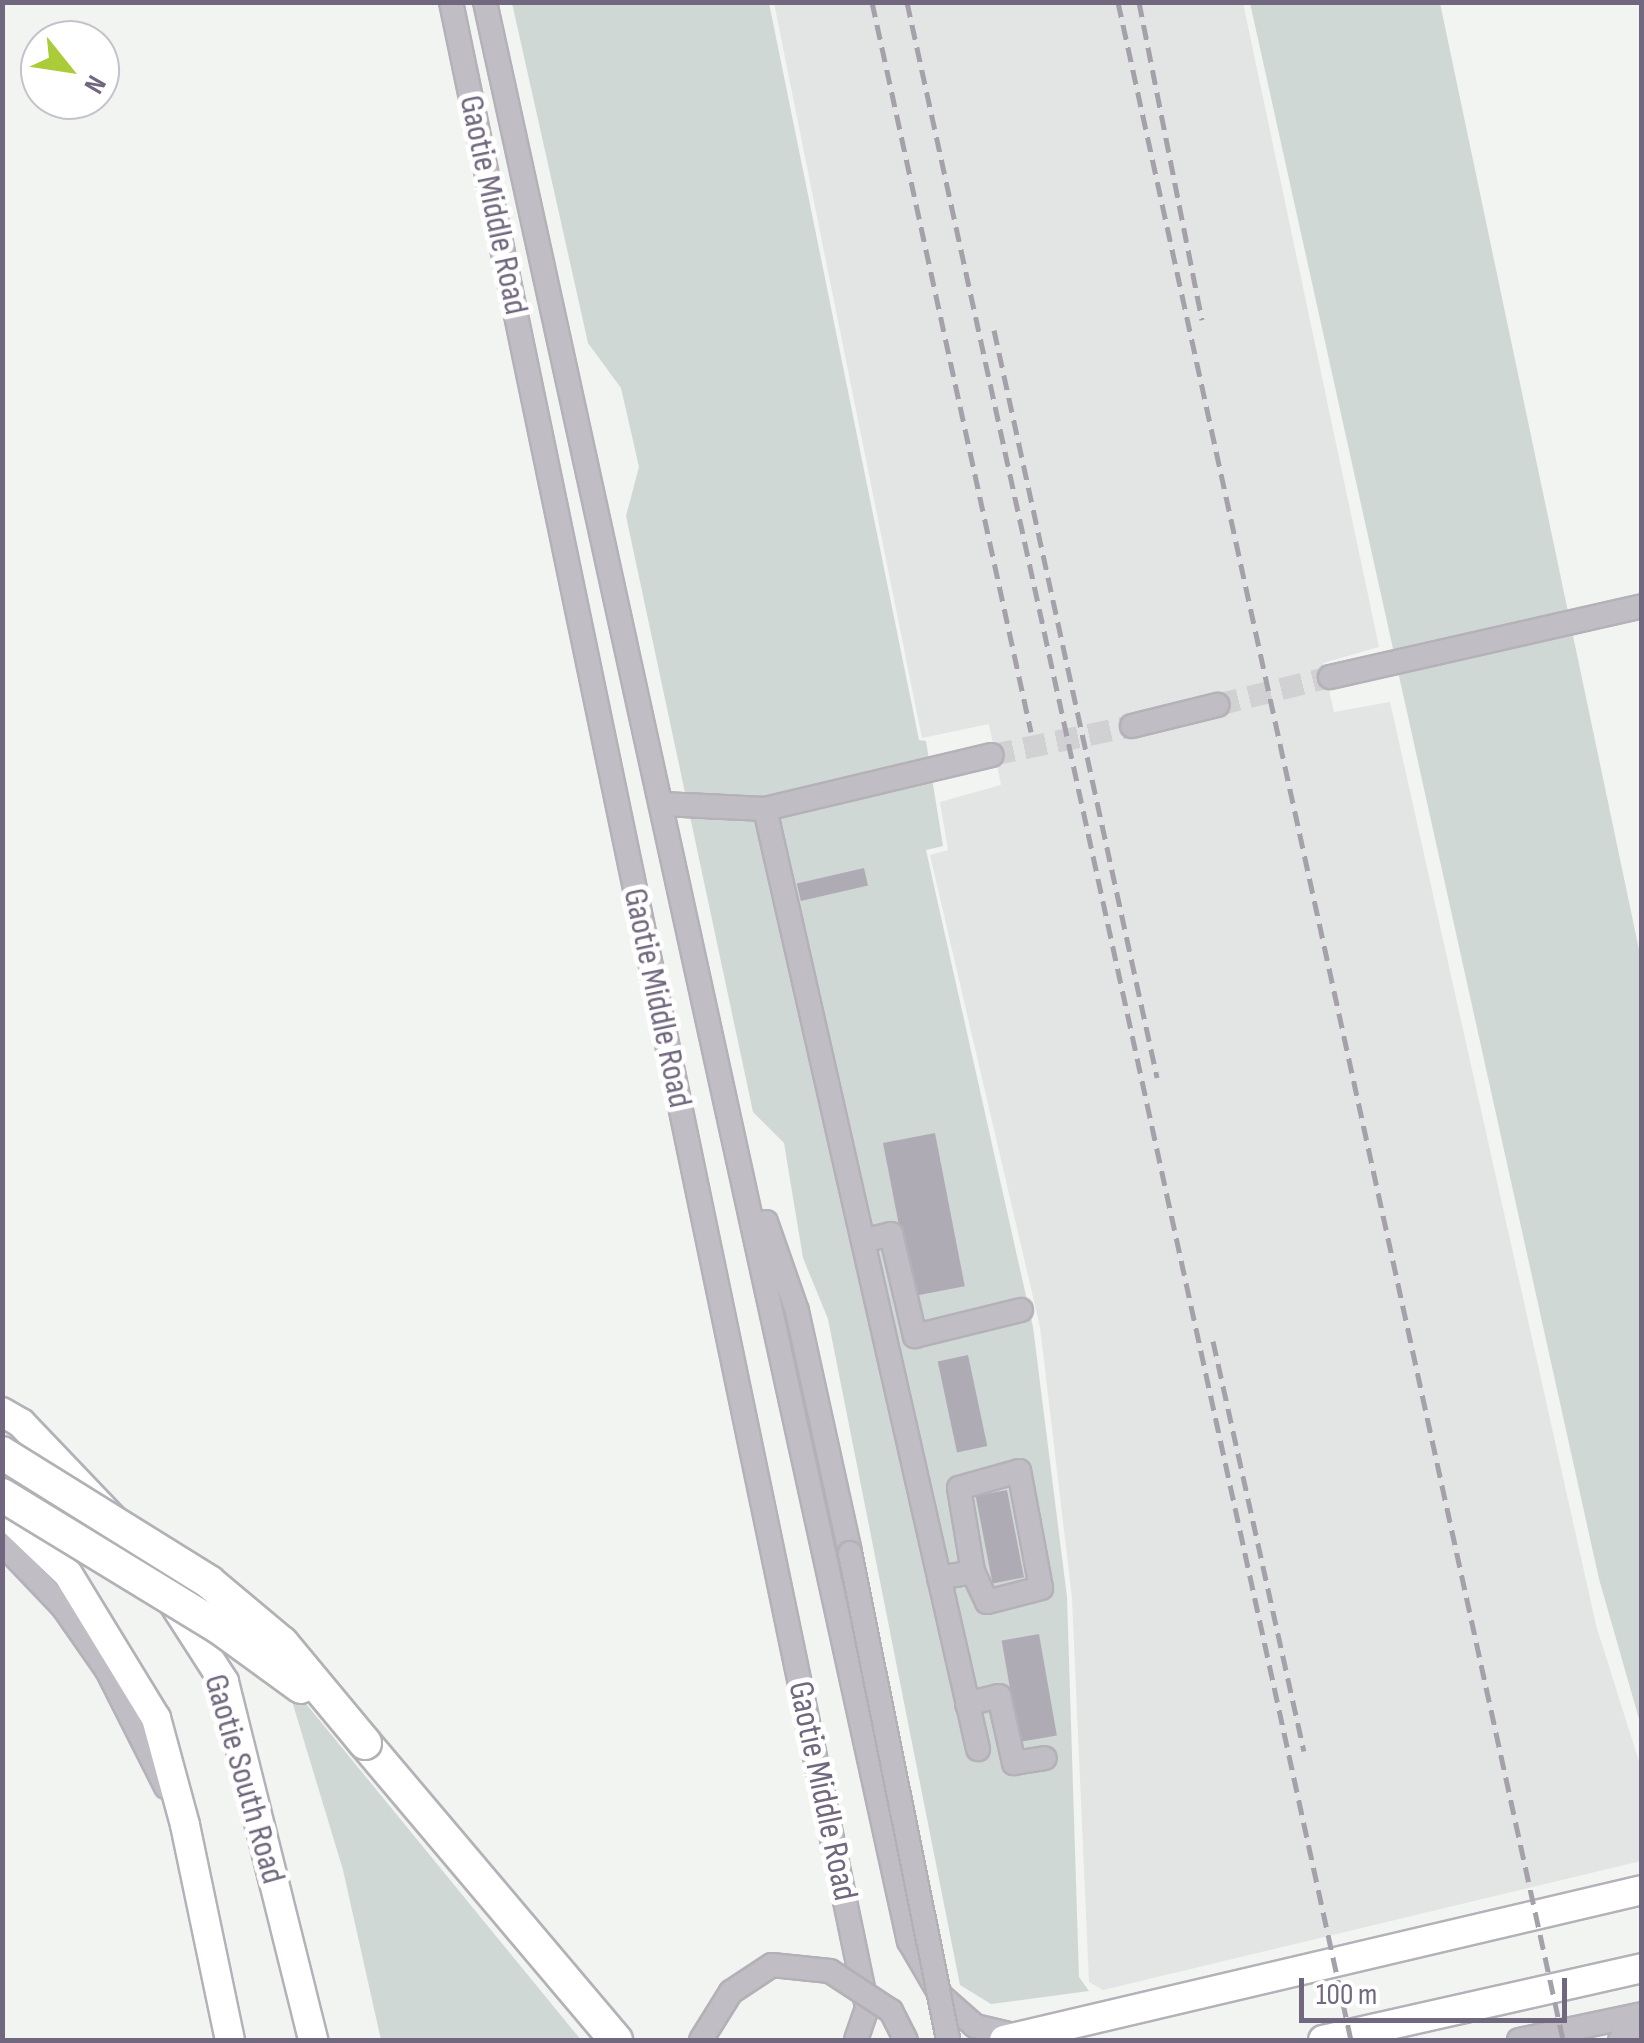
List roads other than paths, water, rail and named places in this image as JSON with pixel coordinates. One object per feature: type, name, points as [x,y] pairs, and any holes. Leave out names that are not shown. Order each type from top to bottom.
[{"type":"highway","points":[[2,1453],[209,1582],[282,1643],[616,2040]]},
{"type":"highway","points":[[2,1494],[220,1628],[288,1675],[365,1743]]},
{"type":"main road","name":"Gaotie South Road","points":[[2,1412],[22,1422],[132,1539],[224,1682],[306,2010],[317,2040]]},
{"type":"main road","name":"Gaotie South Road","points":[[2,1511],[68,1574],[156,1718],[186,1824],[230,2040]]},
{"type":"main road","points":[[1013,2039],[1642,1890]]},
{"type":"main road","points":[[1323,2040],[1642,1968]]},
{"type":"street","name":"Gaotie Middle Road","points":[[451,2],[867,2008],[856,2040]]},
{"type":"street","name":"Gaotie Middle Road","points":[[485,2],[909,1941],[940,1996],[975,2026],[1013,2039]]},
{"type":"street","points":[[1330,677],[1642,606]]},
{"type":"street","points":[[1132,726],[1217,705]]},
{"type":"street","points":[[663,804],[765,808],[992,754]]},
{"type":"street","points":[[765,808],[978,1749]]},
{"type":"street","name":"Gaotie Middle Road","points":[[732,1124],[797,1311],[948,2040]]},
{"type":"street","points":[[863,1242],[891,1234],[916,1336],[1021,1310]]},
{"type":"street","points":[[1019,1471],[1041,1588],[987,1602],[973,1572],[959,1488],[1019,1471]]},
{"type":"street","points":[[2,1542],[64,1607],[108,1670],[186,1824]]},
{"type":"street","points":[[939,1578],[973,1572]]},
{"type":"street","points":[[968,1704],[1000,1696],[1014,1763],[1045,1758]]},
{"type":"street","points":[[701,2040],[732,1992],[772,1966],[830,1971],[891,2011],[906,2040]]},
{"type":"street","points":[[1519,2040],[1642,2014]]},
{"type":"street","points":[[1620,2040],[1642,2036]]},
{"type":"tunnel","points":[[1217,705],[1330,677]]},
{"type":"tunnel","points":[[992,755],[1132,726]]},
{"type":"railway","points":[[872,2],[1031,732]]},
{"type":"railway","points":[[907,2],[1351,2040]]},
{"type":"railway","points":[[1118,2],[1563,2040]]},
{"type":"railway","points":[[1139,2],[1202,320]]},
{"type":"railway","points":[[994,330],[1157,1077]]},
{"type":"railway","points":[[1213,1341],[1304,1751]]}]
